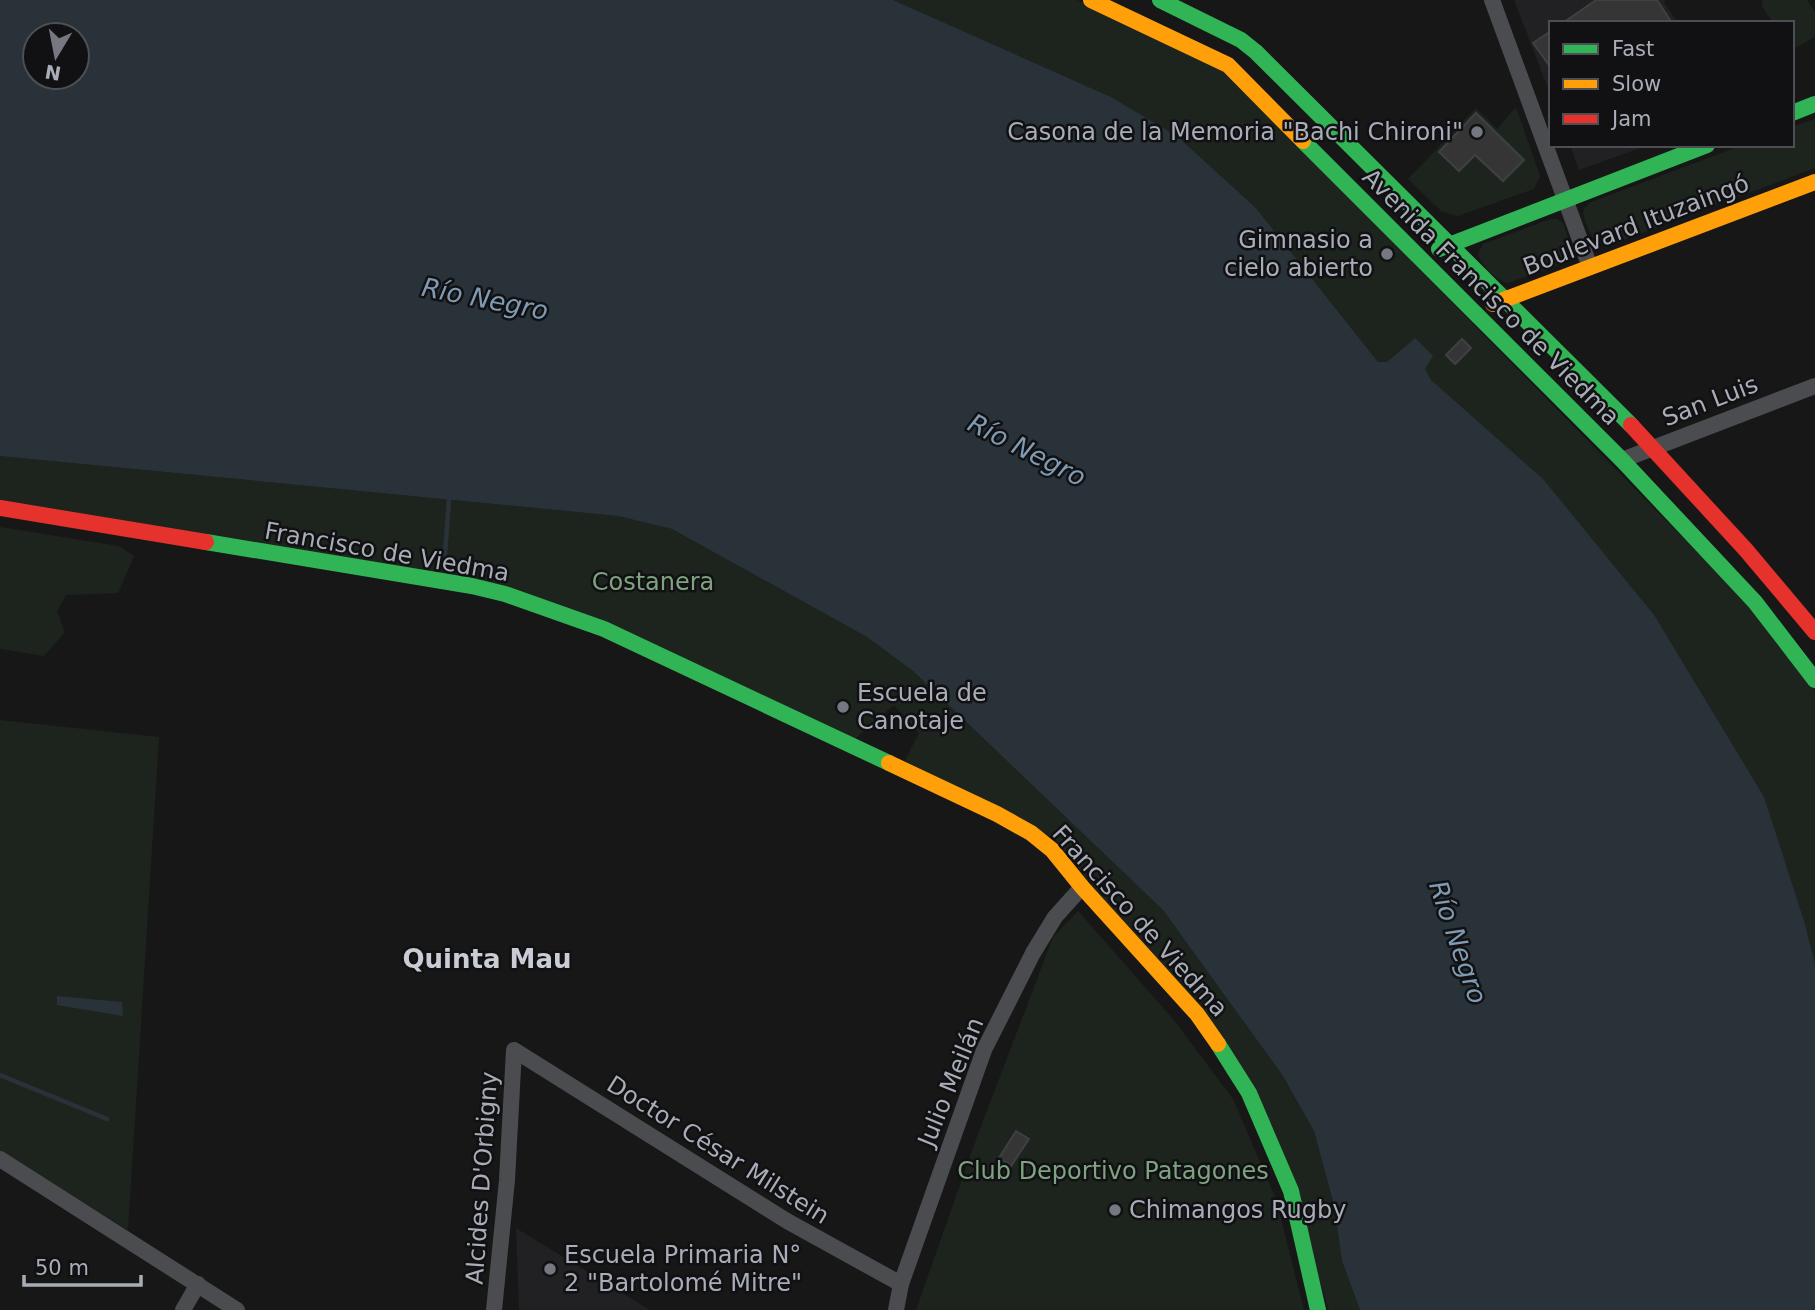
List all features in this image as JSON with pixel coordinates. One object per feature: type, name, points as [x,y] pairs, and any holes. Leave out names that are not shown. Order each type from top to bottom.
[{"type":"main road","name":"Avenida Francisco de Viedma","points":[[1160,0],[1241,40],[1266,61],[1653,447],[1746,550],[1815,632]]},
{"type":"main road","name":"Avenida Francisco de Viedma","points":[[1095,1],[1228,65],[1622,460],[1755,602],[1815,680]]},
{"type":"main road","points":[[1228,65],[1241,40]]},
{"type":"main road","points":[[1794,112],[1815,104]]},
{"type":"main road","name":"Boulevard Ituzaingó","points":[[1419,256],[1702,147]]},
{"type":"main road","name":"Boulevard Ituzaingó","points":[[1474,312],[1815,182]]},
{"type":"main road","name":"Francisco de Viedma","points":[[0,508],[472,586],[505,594],[592,625],[997,814],[1031,833],[1052,850],[1197,1014],[1249,1093],[1291,1191],[1318,1310]]},
{"type":"street","points":[[1492,0],[1590,267]]},
{"type":"street","name":"San Luis","points":[[1622,460],[1815,386]]},
{"type":"street","name":"Julio Meilán","points":[[896,1310],[901,1284],[984,1050],[1055,917],[1082,887]]},
{"type":"street","name":"Doctor César Milstein","points":[[514,1050],[787,1221],[901,1284]]},
{"type":"street","name":"Alcides D'Orbigny","points":[[494,1310],[507,1180],[514,1050]]},
{"type":"street","points":[[0,1159],[237,1310]]},
{"type":"street","points":[[183,1310],[198,1284]]},
{"type":"shaded area","points":[[1514,0],[1666,0],[1664,2],[1677,21],[1549,21],[1549,91]]},
{"type":"shaded area","points":[[1571,147],[1643,147],[1579,170]]},
{"type":"shaded area","name":"Escuela Primaria N° 2 \"Bartolomé Mitre\"","points":[[516,1228],[650,1310],[519,1310]]},
{"type":"green space","points":[[893,0],[1077,0],[1224,70],[1750,606],[1815,690],[1815,1124],[1425,369],[1415,338],[1386,363],[1378,362],[1256,208],[1177,136],[1111,97]]},
{"type":"green space","points":[[1762,0],[1807,0],[1815,12],[1815,37],[1797,47],[1794,46],[1794,21],[1772,21],[1762,6]]},
{"type":"green space","points":[[1516,107],[1540,176],[1534,189],[1458,216],[1442,212],[1408,179],[1476,108],[1497,129]]},
{"type":"green space","points":[[1815,119],[1815,168],[1608,246],[1594,239],[1588,229],[1583,213],[1591,202],[1738,147],[1794,147],[1794,126]]},
{"type":"green space","points":[[1550,219],[1563,223],[1573,252],[1573,257],[1568,261],[1508,283],[1494,276],[1482,263],[1478,254],[1483,244]]},
{"type":"green space","name":"Costanera","points":[[0,456],[618,516],[672,529],[867,637],[913,671],[1163,910],[1283,1076],[1314,1131],[1334,1205],[1342,1261],[1360,1310],[1329,1310],[1257,1090],[1055,839],[905,761],[919,733],[894,705],[855,739],[607,622],[0,500]]},
{"type":"green space","points":[[0,527],[119,546],[134,556],[118,593],[66,595],[57,611],[65,632],[44,656],[0,649]]},
{"type":"green space","points":[[0,720],[159,737],[128,1230],[0,1152]]},
{"type":"green space","name":"Club Deportivo Patagones","points":[[1078,911],[1174,1020],[1233,1099],[1276,1199],[1304,1310],[916,1310],[974,1145],[1053,937]]},
{"type":"water","name":"Río Negro","points":[[0,0],[893,0],[1111,97],[1177,136],[1256,208],[1378,362],[1387,362],[1415,338],[1433,356],[1425,369],[1431,380],[1543,479],[1654,615],[1764,797],[1815,964],[1815,1310],[1360,1310],[1342,1261],[1334,1205],[1314,1131],[1283,1076],[1163,910],[913,671],[867,637],[672,529],[618,516],[0,456]]},
{"type":"water","points":[[57,996],[122,1002],[123,1016],[57,1005]]},
{"type":"building","points":[[1596,0],[1657,0],[1671,21],[1566,21]]},
{"type":"building","points":[[1549,32],[1549,65],[1533,43]]},
{"type":"building","name":"Casona de la Memoria \"Bachi Chironi\"","points":[[1476,113],[1524,160],[1503,181],[1475,155],[1459,171],[1439,152]]},
{"type":"building","points":[[1462,339],[1471,348],[1455,364],[1446,355]]},
{"type":"building","points":[[1016,1131],[1029,1139],[1011,1166],[999,1158]]},
{"type":"waterway","points":[[444,567],[449,500]]},
{"type":"waterway","points":[[0,1075],[107,1119]]},
{"type":"traffic: fast","points":[[1160,0],[1241,40],[1256,52],[1631,425]]},
{"type":"traffic: fast","points":[[1794,112],[1815,104]]},
{"type":"traffic: fast","points":[[1303,141],[1622,460],[1755,602],[1815,680]]},
{"type":"traffic: fast","points":[[1439,249],[1702,147]]},
{"type":"traffic: fast","points":[[206,542],[472,586],[505,594],[604,629],[889,763]]},
{"type":"traffic: fast","points":[[1218,1044],[1249,1093],[1291,1191],[1318,1310]]},
{"type":"traffic: slow","points":[[1091,0],[1228,65],[1303,141]]},
{"type":"traffic: slow","points":[[1493,304],[1815,182]]},
{"type":"traffic: slow","points":[[889,763],[997,814],[1031,833],[1052,850],[1197,1014],[1218,1044]]},
{"type":"traffic: jam","points":[[1631,425],[1746,550],[1815,632]]},
{"type":"traffic: jam","points":[[0,508],[206,542]]},
{"type":"place","name":"Casona de la Memoria \"Bachi Chironi\"","points":[[1477,132]]},
{"type":"place","name":"Gimnasio a cielo abierto","points":[[1387,254]]},
{"type":"place","name":"Escuela de Canotaje","points":[[843,707]]},
{"type":"place","name":"Chimangos Rugby","points":[[1115,1210]]},
{"type":"place","name":"Escuela Primaria N° 2 \"Bartolomé Mitre\"","points":[[550,1269]]},
{"type":"district","name":"Quinta Mau","points":[[487,959]]}]
